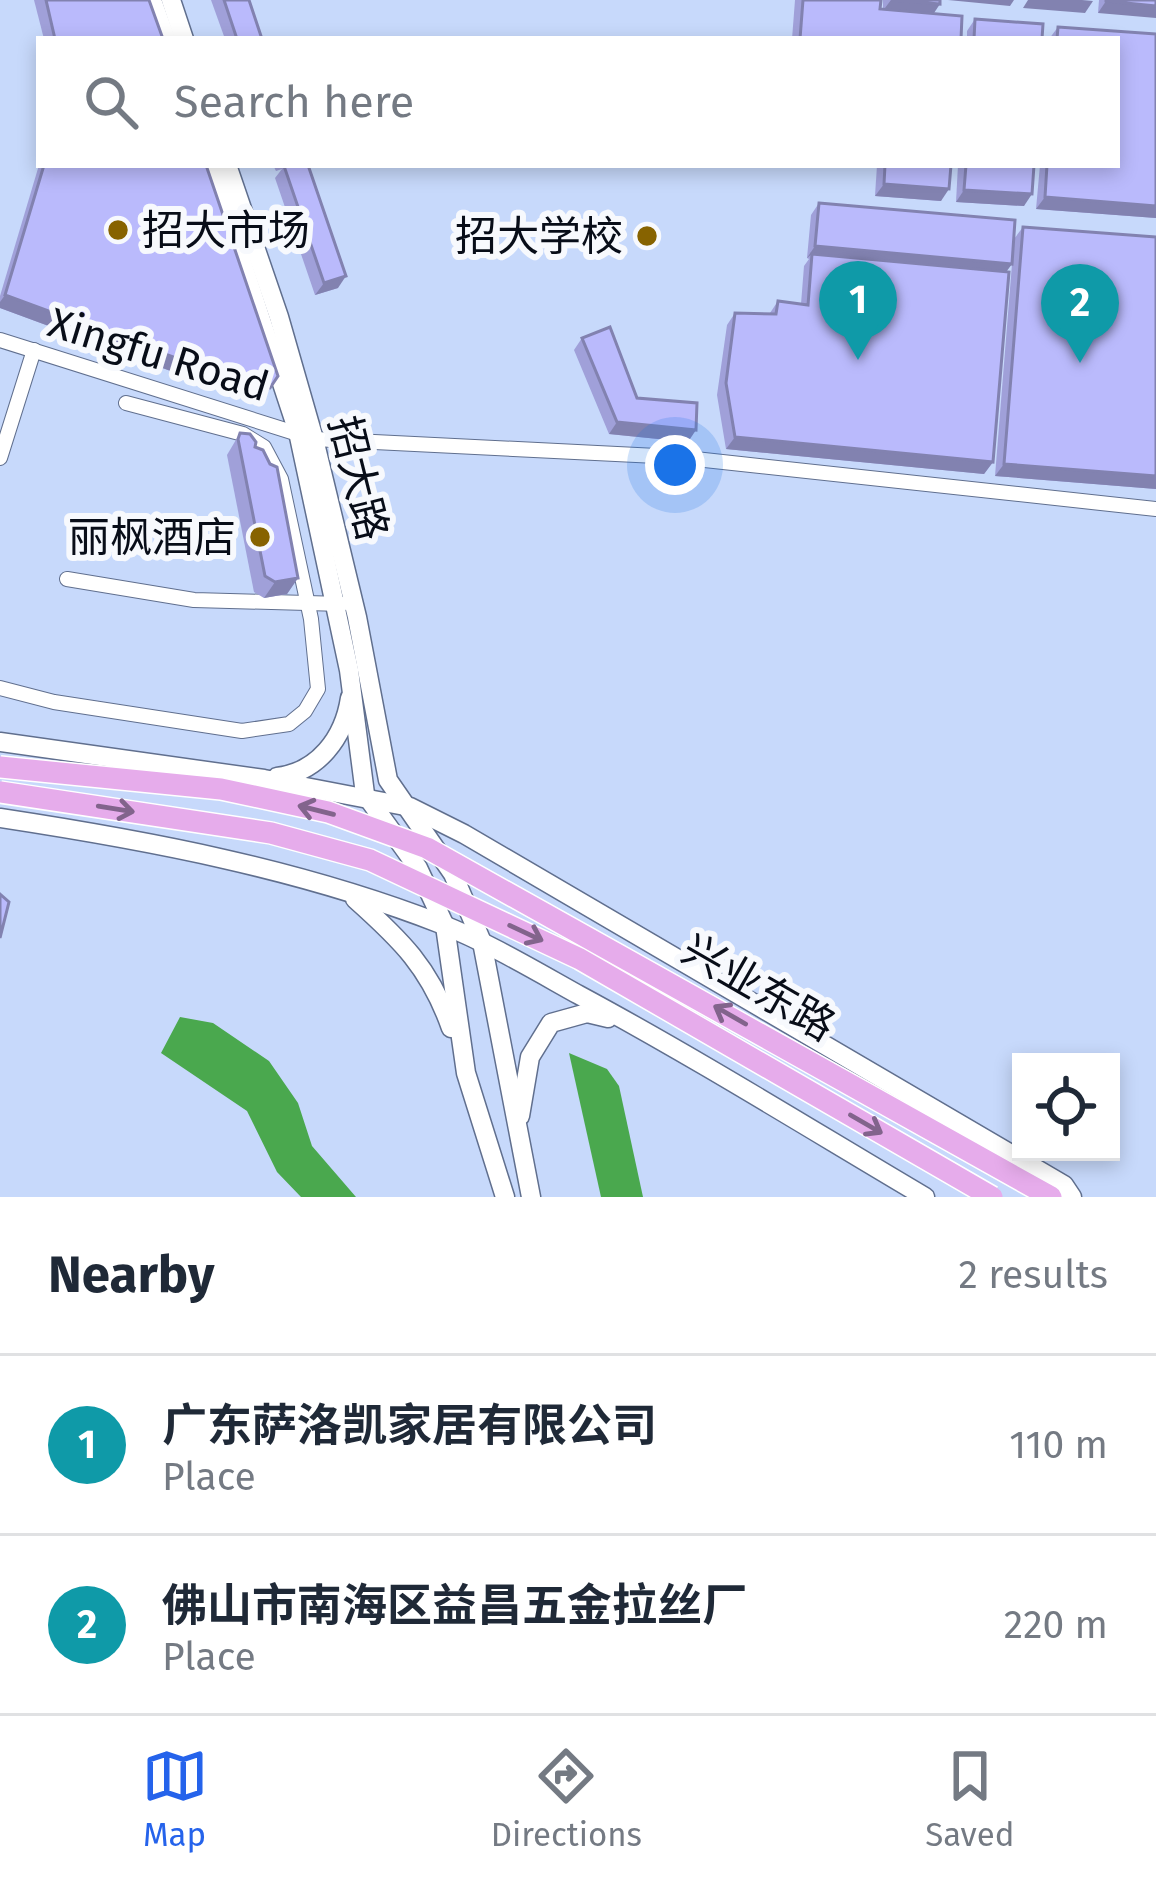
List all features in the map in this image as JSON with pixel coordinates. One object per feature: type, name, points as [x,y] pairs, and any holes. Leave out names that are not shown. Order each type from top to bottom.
[{"type":"main road","points":[[152,0],[165,36]]},
{"type":"main road","points":[[171,0],[183,36]]},
{"type":"main road","points":[[211,168],[306,435],[344,604],[350,704],[338,736],[319,761],[294,775],[264,779]]},
{"type":"main road","name":"招大路","points":[[228,168],[279,317],[306,435]]},
{"type":"main road","name":"招大路","points":[[344,604],[388,780],[453,874],[482,942],[531,1197]]},
{"type":"main road","points":[[349,670],[368,799],[418,868],[445,926],[466,1073]]},
{"type":"main road","points":[[0,742],[264,779],[410,807],[483,845],[1064,1185],[1072,1197]]},
{"type":"main road","points":[[0,767],[221,789],[328,812],[427,848],[1051,1197]]},
{"type":"main road","points":[[0,791],[271,833],[370,860],[580,959],[992,1197]]},
{"type":"main road","points":[[0,818],[123,837],[344,889],[445,926],[637,1026],[925,1197]]},
{"type":"main road","points":[[344,889],[406,944],[444,1007],[505,1197]]},
{"type":"main road","points":[[517,1132],[530,1057],[550,1024],[587,1013],[637,1026]]},
{"type":"main road","points":[[475,1099],[482,1085],[489,1083],[501,1083],[509,1093]]},
{"type":"street","name":"Xingfu Road","points":[[0,340],[306,435],[677,457],[1156,508]]},
{"type":"street","points":[[0,458],[34,350]]},
{"type":"street","points":[[0,688],[54,702],[242,731],[289,724],[305,711],[318,689],[307,604],[281,479],[264,448],[243,434],[126,404]]},
{"type":"street","points":[[67,579],[194,600],[344,604]]},
{"type":"shaded area","points":[[180,1017],[213,1023],[269,1061],[298,1103],[312,1146],[356,1197],[301,1197],[277,1172],[247,1111],[161,1053]]},
{"type":"shaded area","points":[[569,1053],[607,1069],[619,1086],[643,1197],[601,1197]]},
{"type":"building","points":[[46,0],[149,0],[162,36],[54,36]]},
{"type":"building","points":[[224,0],[249,0],[261,36],[236,36]]},
{"type":"building","points":[[803,0],[881,0],[880,9],[962,16],[961,36],[800,36]]},
{"type":"building","points":[[891,0],[940,0],[940,4]]},
{"type":"building","points":[[1156,0],[1156,6],[1106,1]]},
{"type":"building","points":[[975,19],[1043,24],[1042,36],[974,36]]},
{"type":"building","points":[[1058,27],[1156,34],[1156,206],[1045,197],[1047,168],[1120,168],[1120,36],[1057,36]]},
{"type":"building","name":"招大市场","points":[[43,168],[207,168],[278,376],[270,388],[249,385],[5,295]]},
{"type":"building","points":[[285,168],[309,168],[346,276],[324,283]]},
{"type":"building","points":[[885,168],[951,168],[949,189],[884,184]]},
{"type":"building","points":[[966,168],[1034,168],[1032,194],[964,190]]},
{"type":"building","points":[[819,203],[1015,220],[1012,264],[815,246]]},
{"type":"building","points":[[1023,227],[1156,237],[1156,476],[1004,464]]},
{"type":"building","points":[[812,254],[1009,272],[993,462],[735,437],[726,383],[735,313],[776,314],[778,301],[808,305]]},
{"type":"building","points":[[610,327],[637,398],[697,403],[696,430],[617,422],[582,338]]},
{"type":"building","points":[[240,433],[250,434],[255,447],[277,467],[298,578],[275,582],[265,576]]},
{"type":"building","points":[[0,894],[9,902],[0,938]]},
{"type":"place","name":"招大市场","points":[[118,230]]},
{"type":"place","name":"招大学校","points":[[647,236]]},
{"type":"place","name":"广东萨洛凯家居有限公司","points":[[858,360]]},
{"type":"place","name":"佛山市南海区益昌五金拉丝厂","points":[[1080,363]]},
{"type":"place","name":"丽枫酒店","points":[[260,537]]}]
